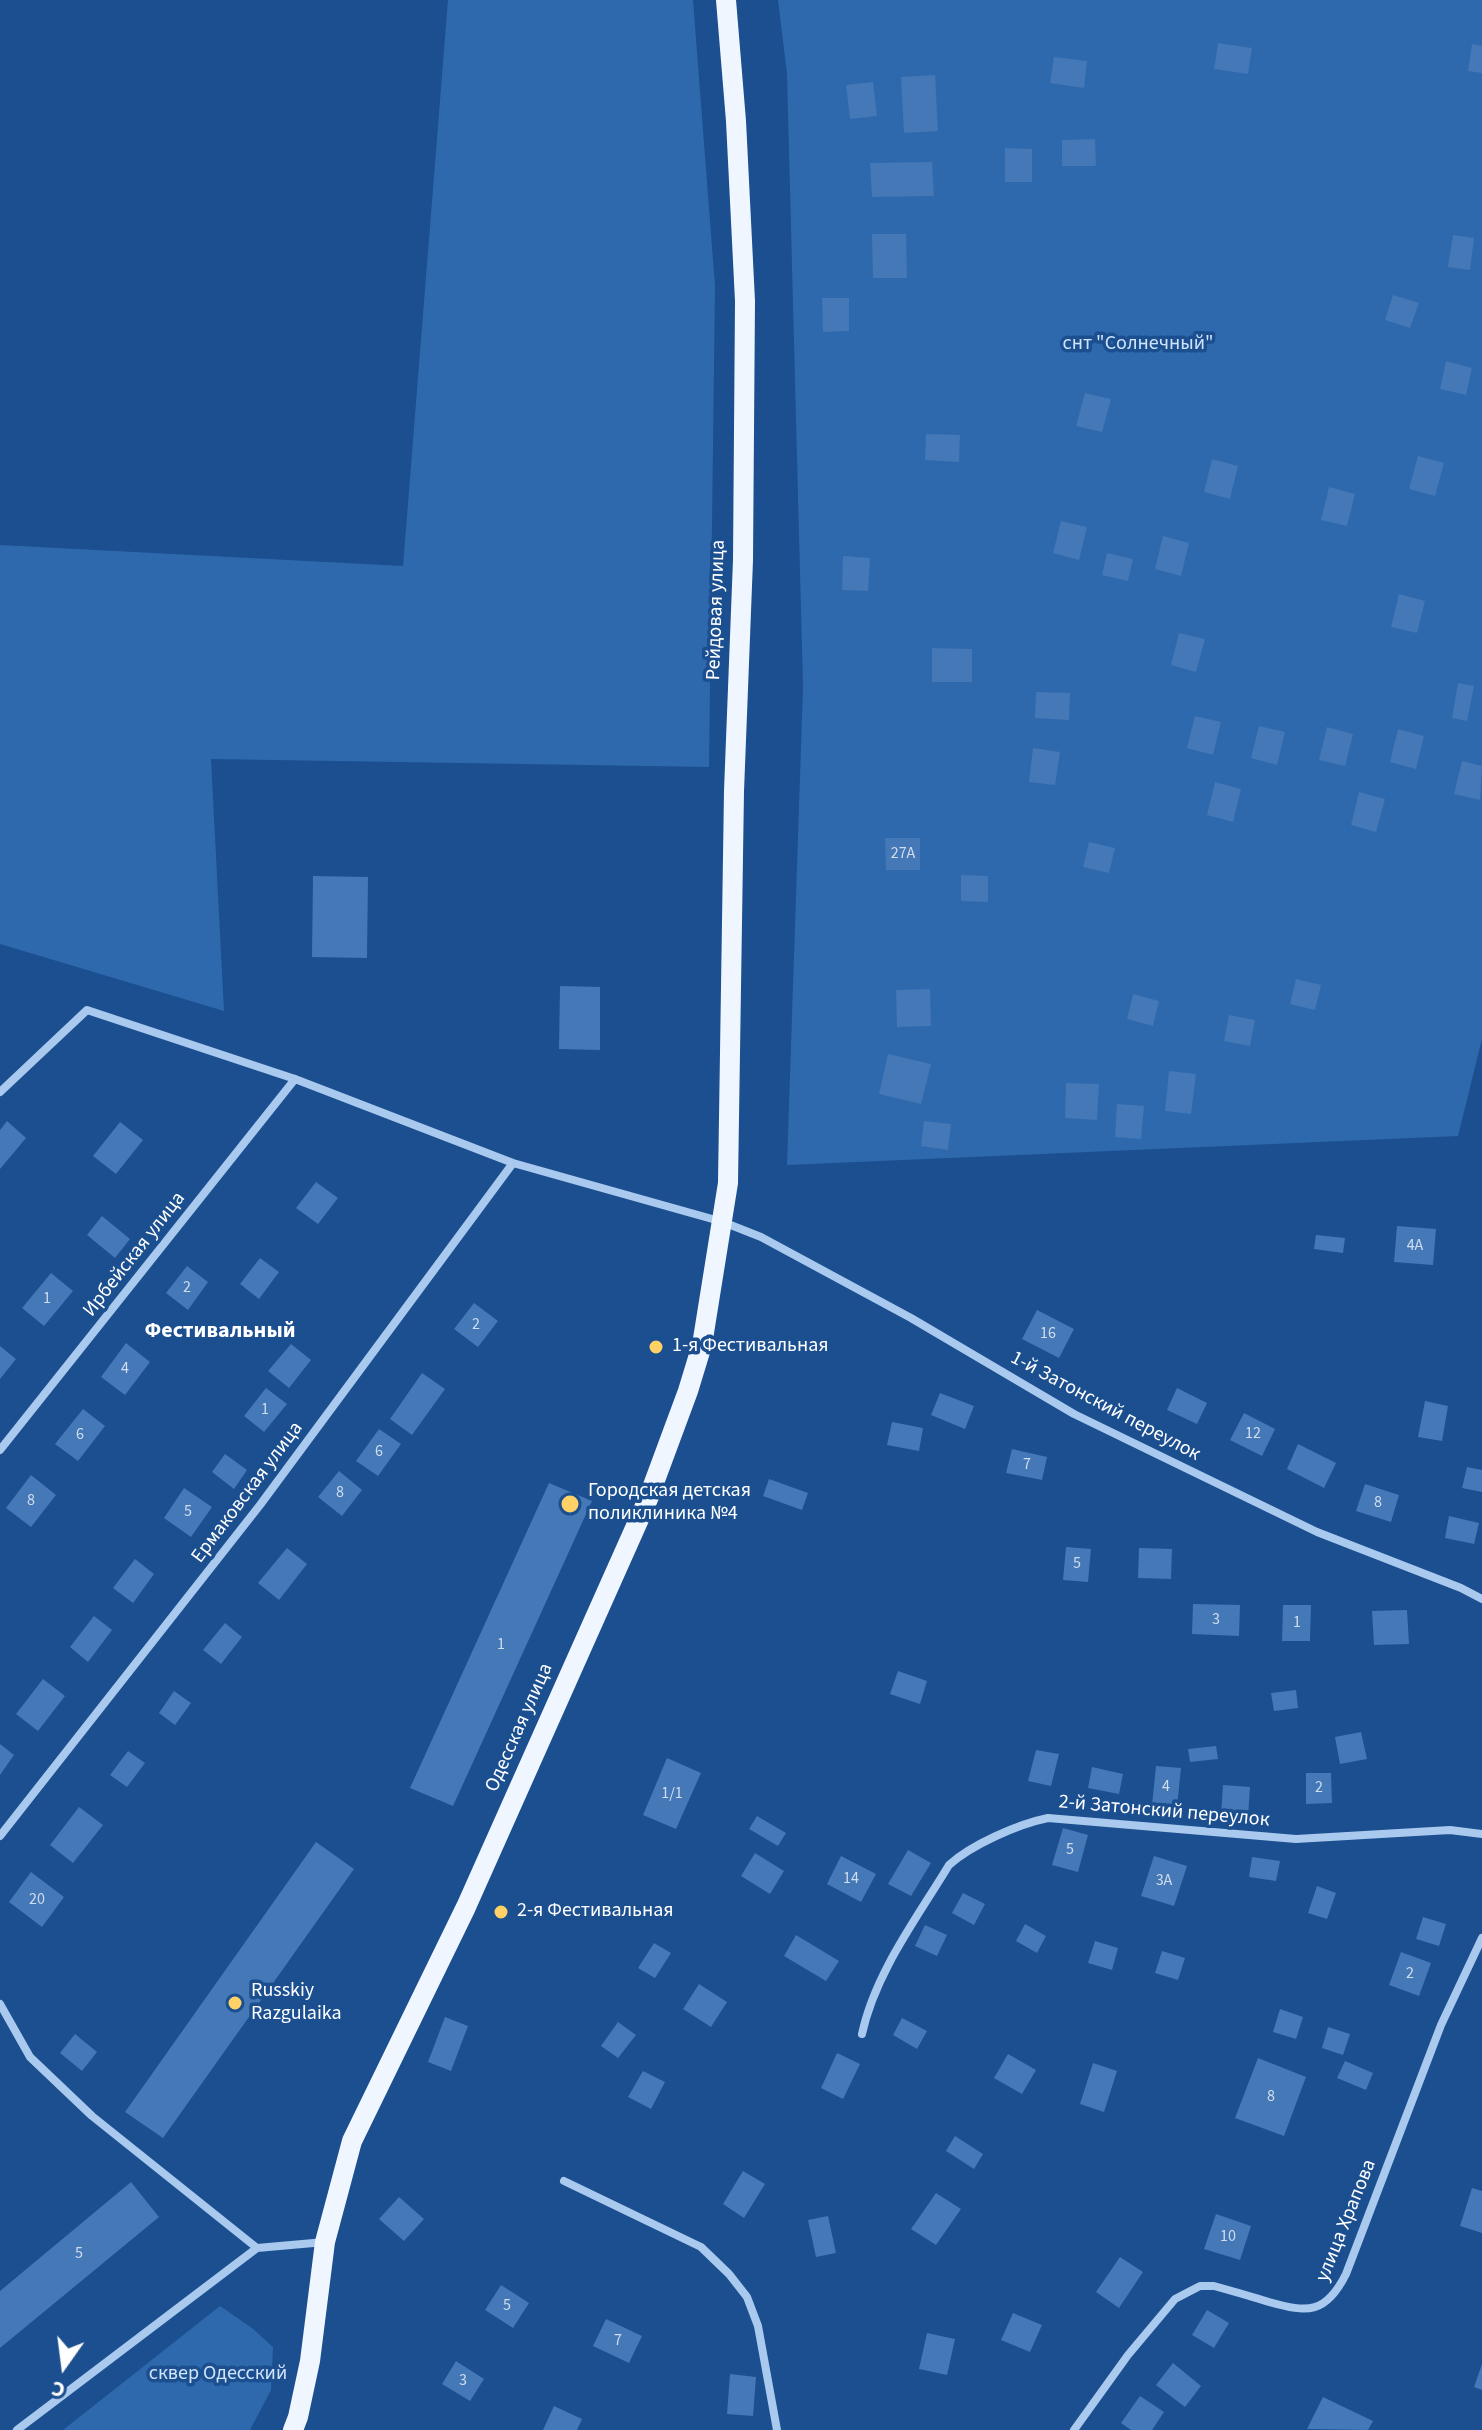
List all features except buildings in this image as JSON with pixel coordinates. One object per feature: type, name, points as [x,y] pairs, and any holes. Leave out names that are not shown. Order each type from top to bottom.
[{"type":"main road","name":"Рейдовая улица","points":[[723,1222],[728,1183],[734,791],[743,560],[745,301],[726,0]]},
{"type":"main road","name":"Одесская улица","points":[[293,2430],[310,2361],[325,2242],[352,2141],[471,1896],[648,1499],[702,1345],[723,1222]]},
{"type":"street","name":"1-й Затонский переулок","points":[[0,1092],[87,1010],[295,1079],[513,1163],[723,1222],[761,1237],[911,1318],[1074,1414],[1317,1532],[1482,1599]]},
{"type":"street","name":"Ирбейская улица","points":[[0,1450],[295,1079]]},
{"type":"street","name":"Ермаковская улица","points":[[0,1836],[260,1505],[513,1163]]},
{"type":"street","name":"2-й Затонский переулок","points":[[862,2034],[867,2009],[882,1978],[949,1865],[960,1855],[1031,1822],[1048,1818],[1296,1839],[1450,1830],[1482,1834]]},
{"type":"street","name":"улица Храпова","points":[[1074,2430],[1128,2355],[1175,2299],[1187,2291],[1200,2286],[1214,2286],[1296,2309],[1310,2310],[1332,2298],[1346,2274],[1441,2025],[1482,1938]]},
{"type":"street","points":[[0,2004],[30,2057],[92,2116],[257,2248]]},
{"type":"street","points":[[564,2181],[701,2247],[729,2274],[747,2297],[758,2326],[777,2430]]},
{"type":"street","points":[[17,2430],[257,2248],[325,2242]]},
{"type":"green space","points":[[448,0],[693,0],[715,286],[709,767],[211,759],[224,1011],[0,944],[0,545],[403,566]]},
{"type":"green space","name":"снт \"Солнечный\"","points":[[778,0],[1482,0],[1482,1039],[1458,1136],[787,1165],[803,687],[787,74]]},
{"type":"green space","name":"сквер Одесский","points":[[220,2306],[273,2347],[271,2390],[250,2430],[63,2430]]},
{"type":"place","name":"1-я Фестивальная","points":[[656,1347]]},
{"type":"place","name":"Городская детская поликлиника №4","points":[[570,1504]]},
{"type":"place","name":"2-я Фестивальная","points":[[501,1912]]},
{"type":"place","name":"Russkiy Razgulaika","points":[[235,2003]]},
{"type":"district","name":"Фестивальный","points":[[220,1332]]}]
